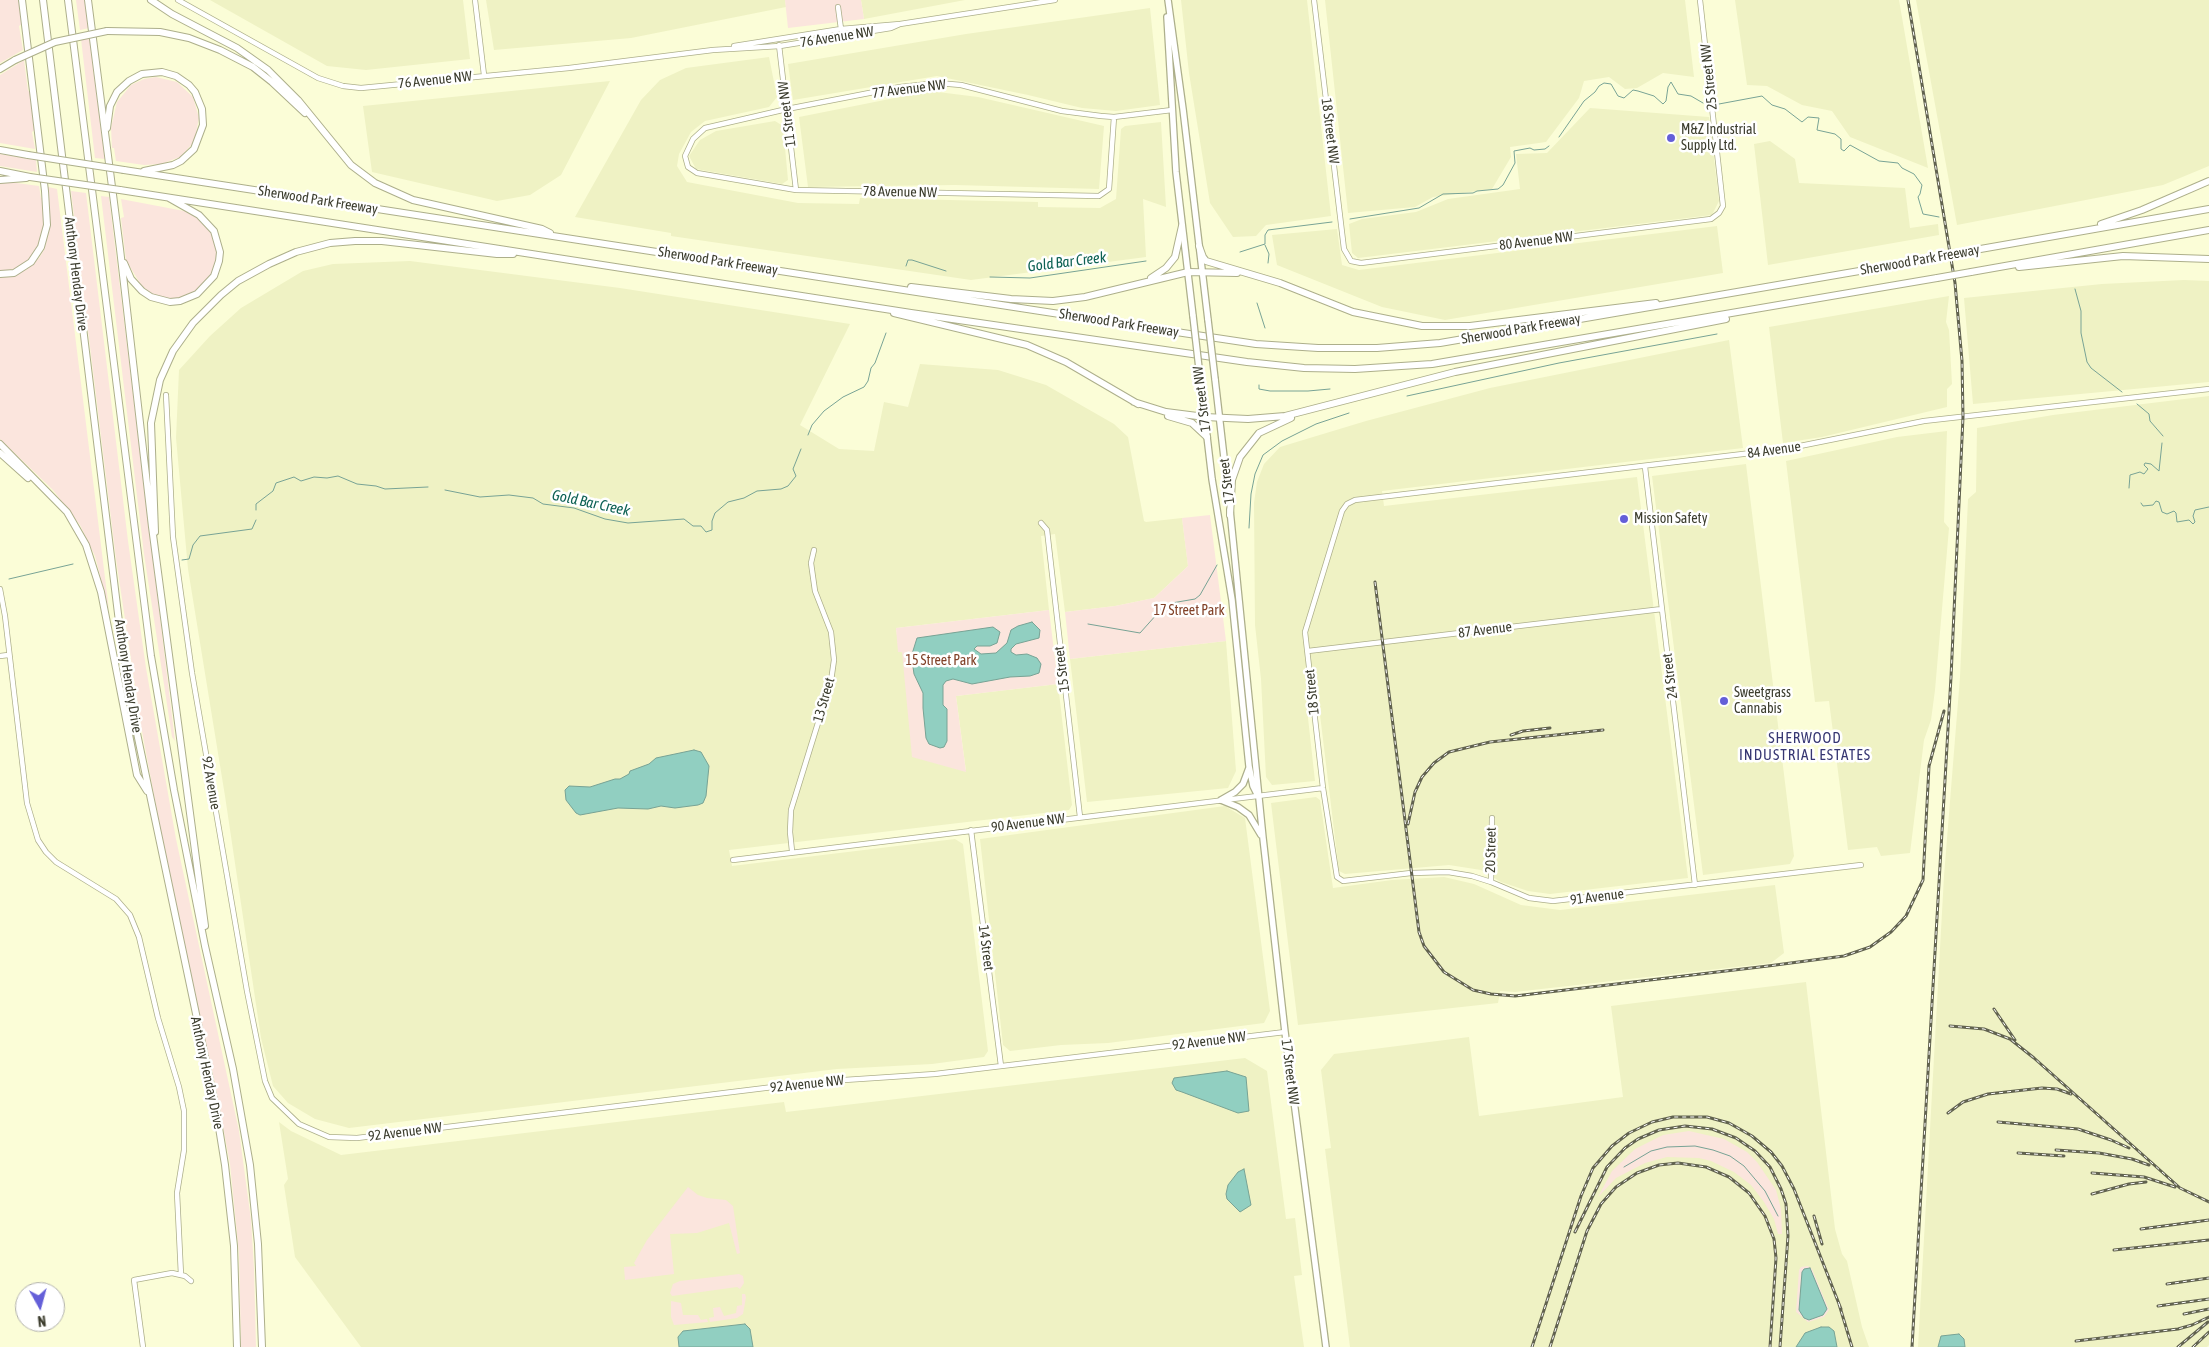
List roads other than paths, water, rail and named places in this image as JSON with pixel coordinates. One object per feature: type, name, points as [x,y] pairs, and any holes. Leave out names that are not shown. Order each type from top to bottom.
[{"type":"highway","points":[[0,274],[14,273],[31,262],[41,247],[47,225],[46,199],[22,0]]},
{"type":"highway","name":"Anthony Henday Drive","points":[[43,0],[120,630],[134,719],[220,1137],[234,1246],[237,1347]]},
{"type":"highway","name":"Anthony Henday Drive","points":[[68,0],[144,608],[174,790],[205,946],[233,1069],[250,1164],[259,1252],[262,1347]]},
{"type":"highway","points":[[88,0],[184,781],[204,911],[205,946]]},
{"type":"highway","points":[[151,0],[186,22],[231,44],[258,62],[298,100],[351,165],[362,174],[394,193],[432,205],[542,229],[555,236]]},
{"type":"highway","points":[[0,70],[15,60],[55,42],[107,31],[147,31],[176,35],[204,43],[234,56],[272,82],[331,142]]},
{"type":"highway","points":[[105,136],[113,98],[128,81],[142,74],[162,72],[176,76],[189,85],[199,100],[203,117],[201,135],[194,149],[181,161],[173,165],[137,172]]},
{"type":"highway","name":"Sherwood Park Freeway","points":[[0,150],[1240,341],[1289,347],[1338,349],[1440,343],[2209,209]]},
{"type":"highway","points":[[0,171],[30,177]]},
{"type":"highway","points":[[0,180],[30,177]]},
{"type":"highway","name":"Sherwood Park Freeway","points":[[30,177],[871,306],[1247,362],[1304,368],[1346,369],[1432,364],[2209,230]]},
{"type":"highway","points":[[2070,233],[2142,210],[2209,181]]},
{"type":"highway","points":[[120,249],[131,279],[142,291],[151,297],[170,302],[180,301],[197,294],[209,284],[219,261],[219,244],[214,231],[199,214],[179,205],[168,197]]},
{"type":"highway","points":[[1128,286],[1157,274],[1171,263],[1178,249],[1182,226]]},
{"type":"highway","points":[[154,536],[156,525],[151,424],[160,380],[173,351],[192,323],[238,281],[296,252],[330,243],[382,241],[497,254],[525,253]]},
{"type":"highway","points":[[1199,246],[1206,261],[1353,312],[1422,326],[1470,326],[1651,303],[1676,303]]},
{"type":"highway","points":[[1988,269],[2123,256],[2209,259]]},
{"type":"highway","points":[[881,286],[910,287],[1011,299],[1052,301],[1085,297],[1188,272],[1222,272],[1250,275]]},
{"type":"highway","points":[[871,306],[910,319],[1027,345],[1066,362],[1148,410],[1192,423],[1207,437]]},
{"type":"highway","points":[[1230,515],[1234,472],[1246,447],[1252,439],[1268,427],[1304,413],[1454,372],[1739,316],[1776,306]]},
{"type":"highway","points":[[1134,402],[1166,412],[1205,418],[1260,418],[1304,413]]},
{"type":"highway","points":[[0,444],[67,512],[81,533],[92,559],[101,592],[137,775],[150,796]]},
{"type":"highway","points":[[0,453],[28,478],[35,478]]},
{"type":"main road","name":"17 Street NW","points":[[1167,0],[1172,110],[1182,226],[1207,437],[1232,600],[1249,766],[1253,786],[1258,796]]},
{"type":"main road","name":"17 Street NW","points":[[1167,0],[1183,109],[1219,418]]},
{"type":"main road","name":"17 Street","points":[[1219,418],[1230,515]]},
{"type":"main road","name":"17 Street NW","points":[[1230,515],[1258,796],[1285,1032],[1326,1347]]},
{"type":"main road","points":[[1221,800],[1235,792],[1243,784],[1249,766]]},
{"type":"main road","points":[[1221,800],[1238,807],[1250,815],[1263,838]]},
{"type":"street","name":"76 Avenue NW","points":[[178,0],[318,78],[334,84],[361,88],[569,68],[713,50],[779,38],[841,29],[900,24],[1055,0]]},
{"type":"street","points":[[475,0],[484,75]]},
{"type":"street","name":"18 Street NW","points":[[1314,0],[1344,250],[1351,261]]},
{"type":"street","name":"25 Street NW","points":[[1700,0],[1722,194],[1723,206],[1719,213]]},
{"type":"street","points":[[838,7],[841,29]]},
{"type":"street","name":"76 Avenue NW","points":[[713,50],[780,46],[891,28],[900,24]]},
{"type":"street","name":"11 Street NW","points":[[779,38],[796,190]]},
{"type":"street","name":"77 Avenue NW","points":[[694,172],[688,167],[685,156],[693,139],[705,128],[786,109],[938,83],[961,85],[1062,111],[1114,117],[1172,110]]},
{"type":"street","name":"78 Avenue NW","points":[[694,172],[796,190],[1099,196],[1106,192],[1109,185],[1114,117]]},
{"type":"street","name":"80 Avenue NW","points":[[1351,261],[1361,263],[1712,219],[1719,213]]},
{"type":"street","name":"84 Avenue","points":[[1342,511],[1347,504],[1354,500],[1645,467],[1798,447],[1924,421],[2209,389]]},
{"type":"street","name":"92 Avenue","points":[[166,396],[173,537],[190,664],[260,1062],[272,1098],[299,1124],[329,1137]]},
{"type":"street","name":"24 Street","points":[[1645,467],[1695,885]]},
{"type":"street","name":"18 Street","points":[[1337,878],[1323,788],[1305,632],[1342,511]]},
{"type":"street","name":"15 Street","points":[[1042,523],[1047,530],[1080,817]]},
{"type":"street","name":"13 Street","points":[[792,851],[790,832],[791,810],[830,681],[834,660],[831,632],[814,591],[810,563],[814,550]]},
{"type":"street","points":[[0,589],[28,804],[38,840],[46,852],[62,866],[116,899],[130,916],[140,937],[158,1018],[179,1087],[184,1111],[184,1150],[177,1193],[181,1275]]},
{"type":"street","name":"87 Avenue","points":[[1308,651],[1662,609]]},
{"type":"street","points":[[0,656],[8,655]]},
{"type":"street","name":"90 Avenue NW","points":[[734,860],[792,851],[1323,788]]},
{"type":"street","name":"20 Street","points":[[1491,882],[1492,818]]},
{"type":"street","name":"14 Street","points":[[971,830],[1001,1066]]},
{"type":"street","name":"91 Avenue","points":[[1337,878],[1343,881],[1432,871],[1467,875],[1491,882],[1529,898],[1553,901],[1861,865]]},
{"type":"street","name":"92 Avenue NW","points":[[329,1137],[357,1138],[814,1082],[936,1074],[1285,1032]]},
{"type":"street","points":[[143,1347],[134,1280],[172,1273],[181,1275],[191,1281]]},
{"type":"water","points":[[1032,622],[1040,630],[1039,638],[1016,644],[1011,649],[1011,652],[1016,655],[1027,654],[1037,658],[1041,664],[1039,673],[1030,676],[1010,677],[972,684],[953,679],[946,681],[943,685],[943,705],[947,709],[947,741],[944,747],[940,748],[929,744],[926,738],[923,693],[914,674],[913,667],[915,663],[912,654],[917,638],[993,627],[1000,632],[997,643],[990,646],[977,646],[974,649],[981,654],[996,653],[1007,643],[1011,630]]},
{"type":"water","points":[[694,750],[701,752],[709,766],[706,796],[703,803],[698,805],[675,808],[661,806],[648,809],[618,808],[580,815],[576,813],[566,800],[565,790],[569,786],[590,787],[620,779],[629,774],[630,771],[649,764],[656,758]]},
{"type":"water","points":[[1227,1071],[1246,1077],[1249,1111],[1238,1113],[1176,1090],[1172,1083],[1174,1078]]},
{"type":"water","points":[[1244,1169],[1251,1205],[1240,1212],[1227,1199],[1226,1194],[1228,1185],[1238,1172]]},
{"type":"water","points":[[1810,1268],[1827,1309],[1823,1315],[1809,1320],[1804,1318],[1799,1310],[1802,1272],[1804,1269]]},
{"type":"water","points":[[745,1324],[750,1329],[753,1347],[679,1347],[678,1337],[683,1331]]},
{"type":"water","points":[[1821,1327],[1829,1327],[1834,1331],[1837,1347],[1796,1347],[1805,1333]]},
{"type":"water","points":[[1959,1334],[1964,1339],[1965,1347],[1938,1347],[1941,1336]]},
{"type":"waterway","name":"Gold Bar Creek","points":[[1559,137],[1584,101],[1604,83],[1611,84],[1618,96],[1624,98],[1633,90],[1654,96],[1663,104],[1666,101],[1668,87],[1671,82],[1678,94],[1691,96],[1703,103]]},
{"type":"waterway","name":"Gold Bar Creek","points":[[1719,104],[1762,96],[1772,105],[1785,109],[1802,122],[1808,117],[1819,118],[1817,130],[1835,134],[1841,139],[1841,149],[1844,151],[1850,145],[1879,161],[1898,163],[1902,168],[1914,174],[1922,185],[1918,197],[1923,214],[1939,217]]},
{"type":"waterway","name":"Gold Bar Creek","points":[[1350,219],[1419,208],[1443,194],[1473,193],[1498,189],[1503,185],[1515,163],[1514,151],[1530,148],[1534,150],[1545,149],[1549,146]]},
{"type":"waterway","name":"Gold Bar Creek","points":[[1240,252],[1265,244],[1265,235],[1268,230],[1332,222]]},
{"type":"waterway","points":[[1265,245],[1269,254],[1268,263]]},
{"type":"waterway","name":"Gold Bar Creek","points":[[906,266],[908,260],[912,260],[946,271]]},
{"type":"waterway","name":"Gold Bar Creek","points":[[990,277],[1030,278],[1146,261]]},
{"type":"waterway","name":"Gold Bar Creek","points":[[2075,289],[2081,311],[2081,333],[2087,362],[2091,368],[2122,392]]},
{"type":"waterway","points":[[1257,303],[1265,328]]},
{"type":"waterway","name":"Gold Bar Creek","points":[[808,435],[812,425],[824,411],[843,397],[864,387],[886,333]]},
{"type":"waterway","points":[[1407,396],[1559,363],[1717,334]]},
{"type":"waterway","points":[[1259,385],[1259,389],[1270,391],[1330,389]]},
{"type":"waterway","points":[[2137,404],[2149,414],[2150,421],[2163,436]]},
{"type":"waterway","points":[[1249,528],[1251,494],[1255,474],[1263,455],[1282,441],[1316,424],[1349,413]]},
{"type":"waterway","name":"Gold Bar Creek","points":[[2129,488],[2130,475],[2140,472],[2144,474],[2148,469],[2144,465],[2145,463],[2151,464],[2159,471],[2162,443]]},
{"type":"waterway","name":"Gold Bar Creek","points":[[445,490],[480,497],[509,495],[533,498],[543,504],[574,508],[605,519],[628,523],[684,519],[693,526],[701,526],[706,532],[712,530],[712,521],[715,513],[728,502],[744,498],[757,491],[781,489],[788,486],[796,476],[793,469],[801,449]]},
{"type":"waterway","name":"Gold Bar Creek","points":[[256,510],[256,504],[273,491],[276,483],[294,477],[301,481],[314,477],[327,478],[338,476],[357,484],[385,489],[428,487]]},
{"type":"waterway","name":"Gold Bar Creek","points":[[2141,503],[2143,506],[2153,505],[2156,501],[2159,502],[2162,512],[2167,514],[2174,511],[2176,513],[2177,522],[2189,520],[2193,524],[2195,522],[2193,516],[2195,510],[2209,507]]},
{"type":"waterway","name":"Gold Bar Creek","points":[[182,560],[189,559],[193,545],[200,536],[252,529],[256,520]]},
{"type":"waterway","name":"Gold Bar Creek","points":[[9,579],[73,564]]},
{"type":"waterway","points":[[1088,624],[1140,633],[1166,604],[1195,599],[1200,595],[1217,565]]},
{"type":"waterway","points":[[1624,1167],[1651,1151],[1667,1147],[1695,1146],[1713,1150],[1730,1156],[1744,1166],[1765,1191],[1778,1216]]},
{"type":"railway","points":[[1908,0],[1955,283],[1962,361],[1963,417],[1951,677],[1912,1347]]},
{"type":"railway","points":[[1375,582],[1419,932],[1424,946],[1444,972],[1473,990],[1515,996],[1844,956],[1870,947],[1891,932],[1906,916],[1923,880],[1929,766],[1944,711]]},
{"type":"railway","points":[[1511,735],[1523,731],[1550,728]]},
{"type":"railway","points":[[1408,824],[1415,792],[1422,777],[1434,763],[1449,752],[1490,742],[1603,730]]},
{"type":"railway","points":[[1994,1009],[2015,1040]]},
{"type":"railway","points":[[1950,1026],[1984,1029],[2010,1039],[2034,1058],[2180,1188],[2209,1202]]},
{"type":"railway","points":[[1948,1113],[1963,1102],[1988,1094],[2042,1088],[2057,1089],[2071,1094]]},
{"type":"railway","points":[[1532,1347],[1581,1196],[1593,1168],[1612,1146],[1629,1133],[1652,1122],[1673,1117],[1707,1117],[1729,1123],[1752,1136],[1771,1152],[1782,1166],[1794,1189],[1841,1309]]},
{"type":"railway","points":[[1998,1122],[2078,1129],[2129,1148]]},
{"type":"railway","points":[[1575,1232],[1607,1167],[1625,1148],[1638,1139],[1659,1130],[1685,1126],[1712,1129],[1736,1138],[1755,1151],[1770,1167],[1786,1204],[1788,1236],[1780,1347]]},
{"type":"railway","points":[[2056,1150],[2099,1153],[2132,1159],[2149,1165]]},
{"type":"railway","points":[[2018,1153],[2064,1156]]},
{"type":"railway","points":[[1550,1347],[1587,1231],[1601,1204],[1616,1187],[1637,1173],[1659,1165],[1678,1163],[1706,1167],[1729,1177],[1749,1193],[1765,1216],[1774,1239],[1776,1258],[1770,1347]]},
{"type":"railway","points":[[2092,1173],[2144,1177],[2175,1187]]},
{"type":"railway","points":[[2092,1194],[2129,1184],[2146,1182]]},
{"type":"railway","points":[[1814,1216],[1822,1244]]},
{"type":"railway","points":[[2141,1229],[2209,1220]]},
{"type":"railway","points":[[2114,1250],[2209,1240]]},
{"type":"railway","points":[[2167,1284],[2209,1278]]},
{"type":"railway","points":[[2158,1306],[2209,1299]]},
{"type":"railway","points":[[1839,1304],[1852,1347]]},
{"type":"railway","points":[[2184,1314],[2209,1309]]},
{"type":"railway","points":[[2076,1341],[2178,1329],[2209,1317]]},
{"type":"railway","points":[[2178,1347],[2208,1322]]},
{"type":"railway","points":[[2193,1347],[2209,1332]]},
{"type":"place","name":"M&Z Industrial Supply Ltd.","points":[[1671,138]]},
{"type":"place","name":"Mission Safety","points":[[1624,519]]},
{"type":"place","name":"Sweetgrass Cannabis","points":[[1724,701]]},
{"type":"district","name":"SHERWOOD INDUSTRIAL ESTATES","points":[[1805,746]]},
{"type":"park label","name":"17 Street Park","points":[[1189,611]]},
{"type":"park label","name":"15 Street Park","points":[[941,661]]}]
